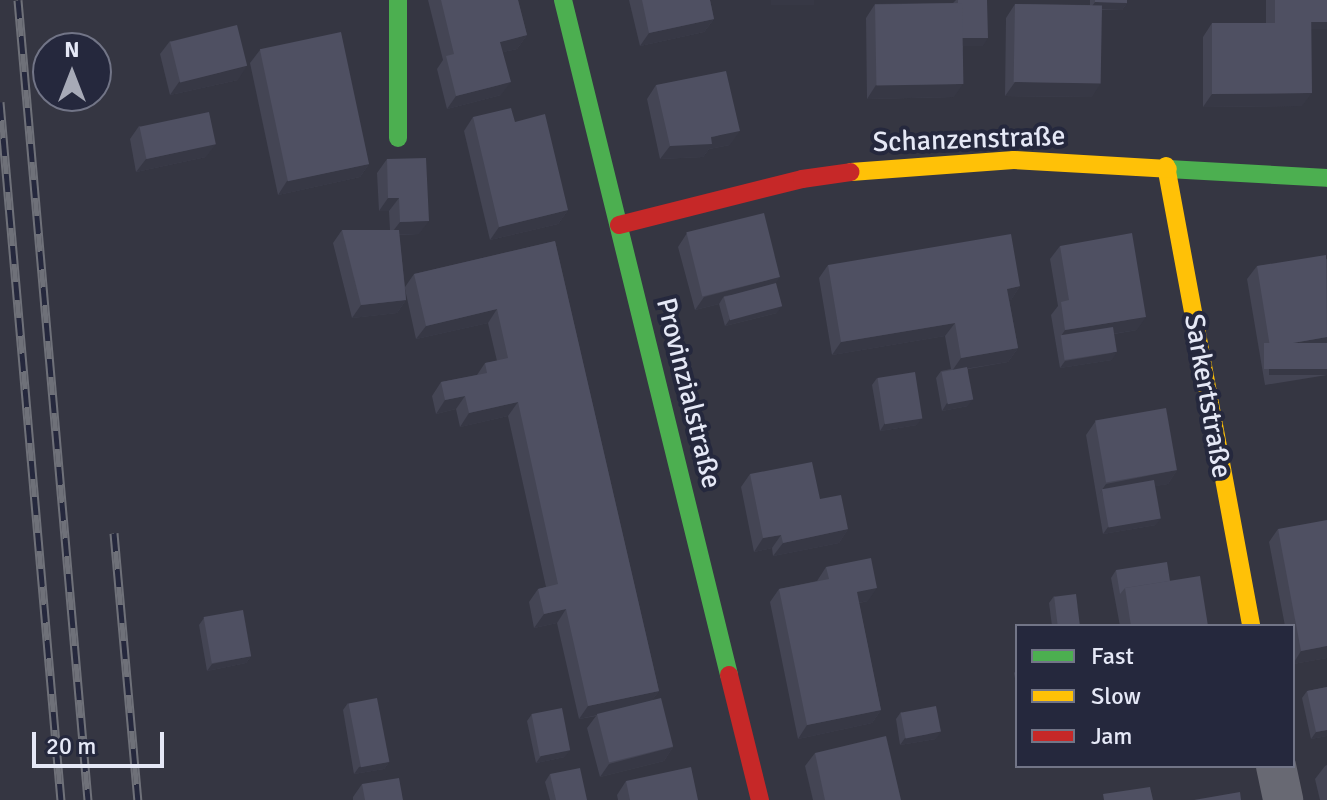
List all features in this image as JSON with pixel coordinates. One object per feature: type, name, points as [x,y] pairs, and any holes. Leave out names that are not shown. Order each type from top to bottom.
[{"type":"street","points":[[398,0],[398,138]]},
{"type":"street","name":"Provinzialstraße","points":[[563,0],[760,800]]},
{"type":"street","name":"Schanzenstraße","points":[[619,225],[802,179],[897,166],[1014,160],[1166,166],[1327,178]]},
{"type":"street","name":"Sarkertstraße","points":[[1166,166],[1251,624]]},
{"type":"street","points":[[1276,768],[1283,800]]},
{"type":"building","points":[[441,0],[518,0],[527,35],[500,42],[511,82],[456,96],[446,56],[454,54]]},
{"type":"building","points":[[642,0],[710,0],[714,19],[649,33]]},
{"type":"building","points":[[958,0],[987,0],[988,38],[962,38],[962,3]]},
{"type":"building","points":[[1127,0],[1127,3],[1095,2]]},
{"type":"building","points":[[1275,0],[1311,0],[1312,93],[1212,94],[1212,23],[1275,23]]},
{"type":"building","points":[[1311,0],[1327,0],[1327,22],[1311,22]]},
{"type":"building","points":[[962,3],[963,84],[876,86],[875,5]]},
{"type":"building","points":[[1015,4],[1102,6],[1101,84],[1014,82]]},
{"type":"building","points":[[237,25],[247,66],[180,82],[170,42]]},
{"type":"building","points":[[341,32],[369,164],[288,181],[260,49]]},
{"type":"building","points":[[726,71],[740,131],[711,137],[712,144],[670,146],[656,85]]},
{"type":"building","points":[[511,108],[515,122],[545,114],[568,210],[499,227],[473,117]]},
{"type":"building","points":[[209,112],[216,144],[146,159],[140,127]]},
{"type":"building","points":[[426,158],[429,221],[400,222],[399,198],[388,198],[387,159]]},
{"type":"building","points":[[764,213],[780,277],[702,296],[686,232]]},
{"type":"building","points":[[342,230],[399,230],[406,300],[361,305]]},
{"type":"building","points":[[1132,233],[1146,317],[1065,330],[1061,302],[1069,300],[1060,246]]},
{"type":"building","points":[[1011,234],[1020,286],[1007,289],[1018,348],[961,358],[955,323],[841,342],[828,265]]},
{"type":"building","points":[[555,241],[659,691],[588,706],[566,609],[544,614],[538,589],[558,584],[518,402],[469,413],[465,396],[445,400],[441,382],[487,373],[485,363],[508,358],[497,309],[426,326],[414,274]]},
{"type":"building","points":[[1326,255],[1327,337],[1270,347],[1257,266]]},
{"type":"building","points":[[776,283],[782,306],[730,320],[724,297]]},
{"type":"building","points":[[1113,327],[1117,352],[1065,360],[1061,335]]},
{"type":"building","points":[[1264,343],[1327,343],[1327,369],[1264,369]]},
{"type":"building","points":[[967,367],[973,399],[948,404],[941,372]]},
{"type":"building","points":[[915,372],[922,418],[885,424],[877,378]]},
{"type":"building","points":[[1166,408],[1177,470],[1106,483],[1095,421]]},
{"type":"building","points":[[812,462],[820,499],[841,495],[848,529],[783,543],[781,535],[763,538],[750,474]]},
{"type":"building","points":[[1154,480],[1161,518],[1109,528],[1102,489]]},
{"type":"building","points":[[1327,520],[1327,646],[1301,651],[1278,529]]},
{"type":"building","points":[[871,558],[877,588],[857,592],[881,710],[807,725],[779,589],[829,579],[826,567]]},
{"type":"building","points":[[1167,562],[1170,581],[1125,588],[1120,594],[1116,570]]},
{"type":"building","points":[[1200,576],[1208,624],[1131,624],[1125,588]]},
{"type":"building","points":[[1076,594],[1080,624],[1058,624],[1054,597]]},
{"type":"building","points":[[243,610],[251,656],[212,663],[204,617]]},
{"type":"building","points":[[1327,687],[1327,730],[1316,732],[1307,691]]},
{"type":"building","points":[[377,698],[389,762],[361,767],[349,704]]},
{"type":"building","points":[[661,698],[673,747],[609,762],[597,714]]},
{"type":"building","points":[[936,706],[941,732],[906,738],[901,713]]},
{"type":"building","points":[[562,708],[570,750],[540,756],[532,714]]},
{"type":"building","points":[[886,736],[901,800],[825,800],[815,753]]},
{"type":"building","points":[[691,767],[698,800],[630,800],[626,781]]},
{"type":"building","points":[[580,768],[587,800],[556,800],[550,774]]},
{"type":"building","points":[[399,778],[403,800],[365,800],[362,784]]},
{"type":"building","points":[[1150,787],[1153,800],[1104,800],[1103,794]]},
{"type":"building","points":[[1240,792],[1241,800],[1194,800]]},
{"type":"railway","points":[[18,0],[88,800]]},
{"type":"railway","points":[[0,102],[61,800]]},
{"type":"railway","points":[[114,533],[138,800]]},
{"type":"traffic: fast","points":[[398,0],[398,138]]},
{"type":"traffic: fast","points":[[563,0],[729,675]]},
{"type":"traffic: fast","points":[[1168,169],[1327,178]]},
{"type":"traffic: slow","points":[[851,172],[1014,160],[1168,169]]},
{"type":"traffic: slow","points":[[1166,166],[1251,624]]},
{"type":"traffic: jam","points":[[619,225],[802,179],[851,172]]},
{"type":"traffic: jam","points":[[729,675],[760,800]]}]
